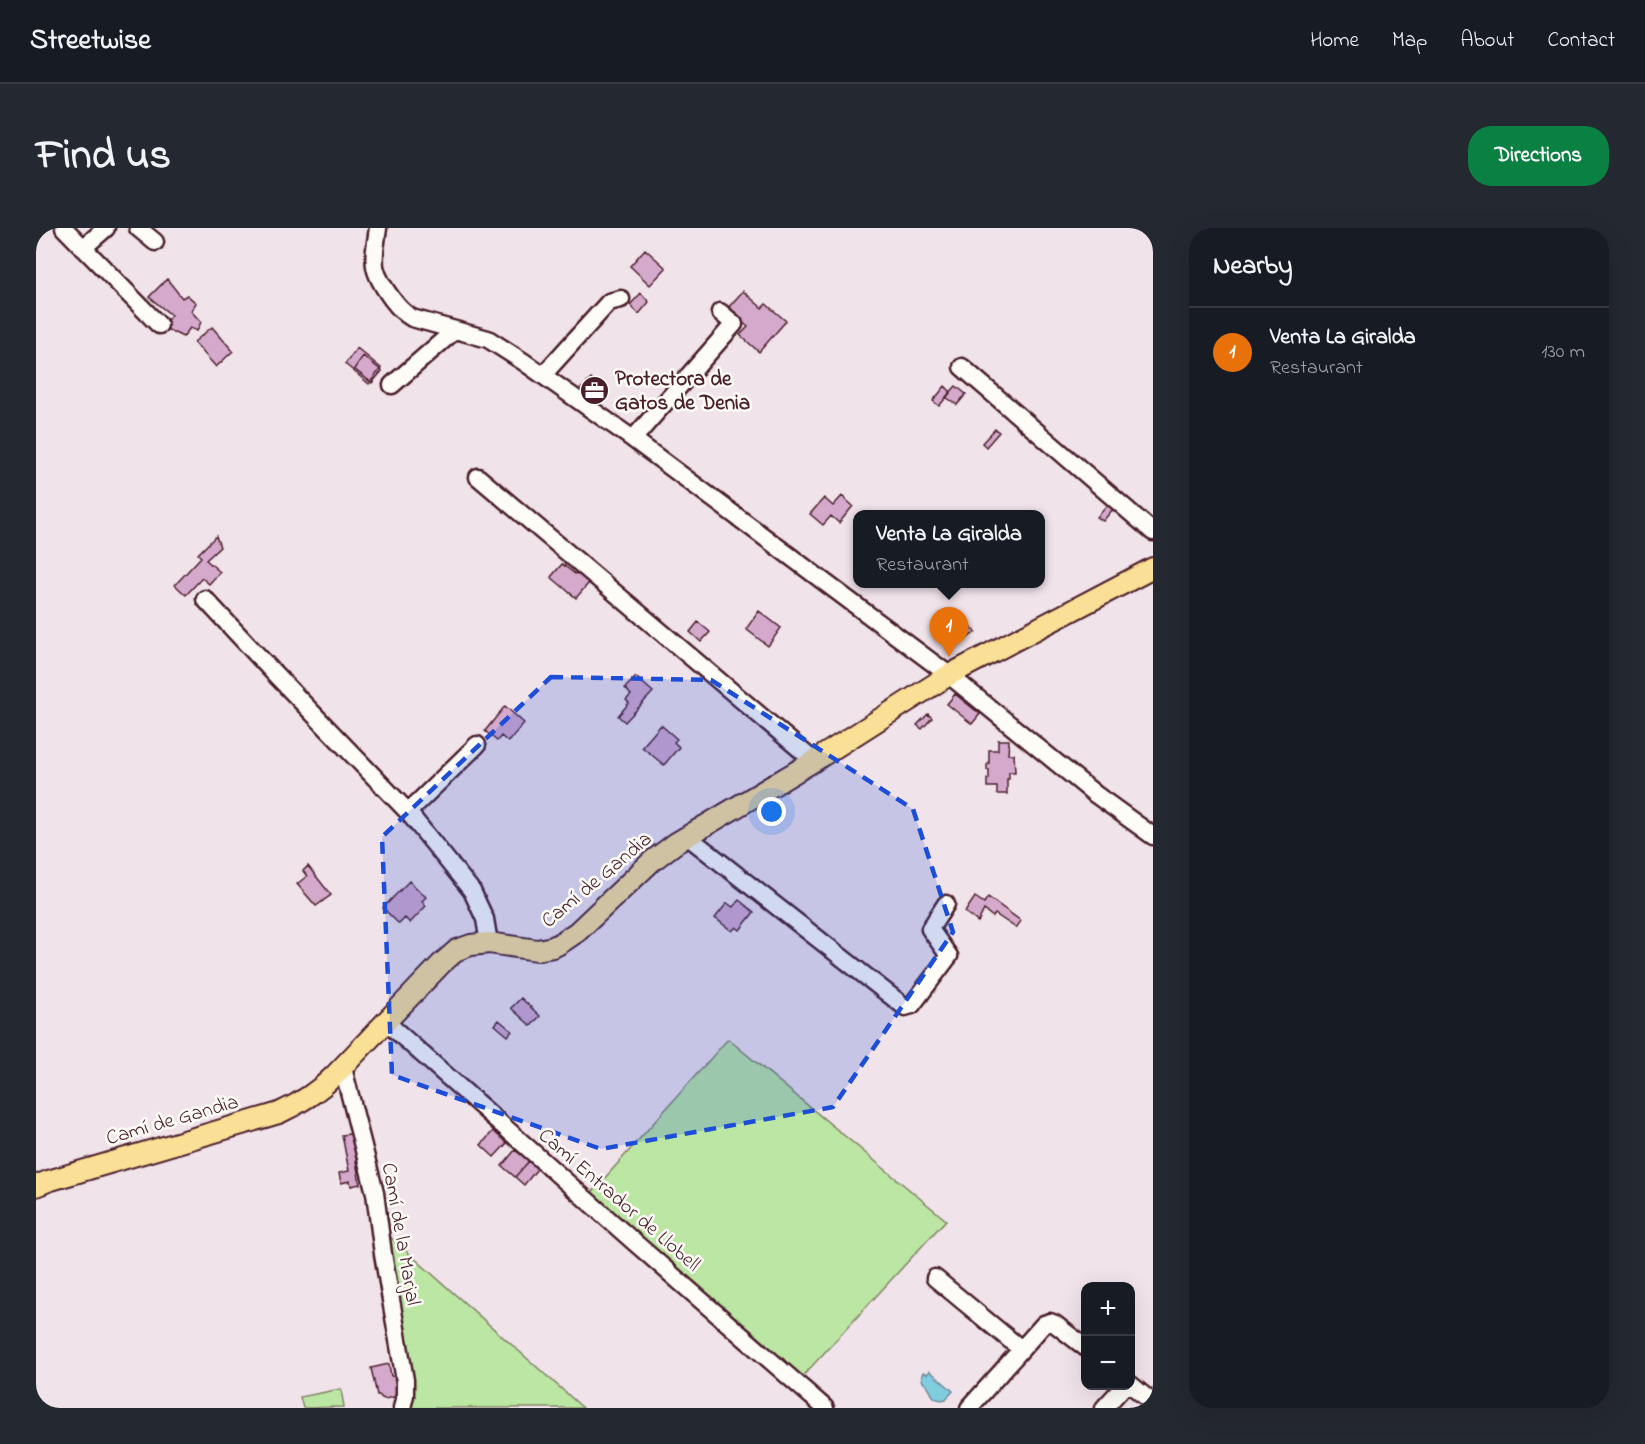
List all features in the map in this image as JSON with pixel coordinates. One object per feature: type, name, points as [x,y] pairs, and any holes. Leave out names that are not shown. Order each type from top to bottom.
[{"type":"main road","name":"Camí de Gandia","points":[[36,1186],[279,1113],[308,1098],[343,1068],[457,950],[471,945],[489,943],[537,950],[559,944],[577,932],[652,861],[687,836],[814,761],[949,675],[1153,568]]},
{"type":"street","points":[[64,228],[159,325]]},
{"type":"street","points":[[83,248],[105,228]]},
{"type":"street","points":[[138,228],[155,242]]},
{"type":"street","points":[[378,228],[374,257],[377,276],[402,312],[412,318],[488,339],[543,375],[565,393],[633,439],[949,675],[1095,794],[1153,836]]},
{"type":"street","points":[[543,375],[609,302],[621,299]]},
{"type":"street","points":[[633,439],[734,324],[720,312]]},
{"type":"street","points":[[392,386],[455,330]]},
{"type":"street","points":[[962,367],[1153,532]]},
{"type":"street","points":[[478,477],[814,761]]},
{"type":"street","points":[[205,599],[408,812],[472,891],[485,919],[489,943]]},
{"type":"street","points":[[408,812],[477,745]]},
{"type":"street","points":[[687,836],[905,1007],[912,1005],[949,956],[930,929],[946,904]]},
{"type":"street","name":"Camí Entrador de Llobell","points":[[386,1022],[825,1408]]},
{"type":"street","name":"Camí de la Marjal","points":[[343,1068],[375,1193],[405,1380],[402,1408]]},
{"type":"street","points":[[935,1278],[1021,1349]]},
{"type":"street","points":[[969,1408],[1044,1324],[1050,1322],[1055,1324],[1081,1344]]},
{"type":"street","points":[[1135,1387],[1153,1403]]},
{"type":"street","points":[[1104,1408],[1120,1390]]},
{"type":"highlighted area","points":[[551,677],[711,680],[913,809],[953,932],[833,1107],[601,1149],[392,1075],[382,837]]},
{"type":"green space","points":[[728,1039],[946,1220],[791,1389],[580,1206]]},
{"type":"green space","points":[[387,1234],[583,1408],[407,1408]]},
{"type":"green space","points":[[341,1389],[344,1407],[303,1408],[300,1397]]},
{"type":"water","points":[[930,1371],[953,1391],[946,1399],[936,1399],[923,1382],[923,1372],[927,1374]]},
{"type":"building","points":[[645,249],[666,268],[650,285],[630,266]]},
{"type":"building","points":[[167,279],[182,298],[187,295],[196,303],[191,311],[201,322],[197,331],[190,328],[183,337],[162,327],[171,315],[149,297]]},
{"type":"building","points":[[743,291],[762,308],[766,304],[786,321],[759,352],[740,335],[748,327],[727,309]]},
{"type":"building","points":[[641,293],[649,302],[639,314],[630,305]]},
{"type":"building","points":[[212,327],[233,351],[216,367],[194,342]]},
{"type":"building","points":[[357,348],[381,368],[369,384],[345,364]]},
{"type":"building","points":[[363,356],[382,371],[372,383],[354,369]]},
{"type":"building","points":[[591,379],[602,391],[592,400],[581,389]]},
{"type":"building","points":[[945,386],[951,392],[939,406],[933,401]]},
{"type":"building","points":[[956,386],[966,394],[957,405],[946,397]]},
{"type":"building","points":[[995,429],[999,432],[986,447],[982,443]]},
{"type":"building","points":[[842,496],[853,506],[839,523],[831,516],[823,525],[810,514],[824,498],[833,506]]},
{"type":"building","points":[[1108,505],[1113,509],[1103,521],[1097,517]]},
{"type":"building","points":[[216,536],[220,547],[206,560],[220,572],[209,584],[202,578],[186,595],[175,585],[201,557],[198,554]]},
{"type":"building","points":[[562,564],[575,574],[580,568],[593,578],[576,598],[551,577]]},
{"type":"building","points":[[759,611],[781,628],[768,646],[746,629]]},
{"type":"building","points":[[698,622],[710,632],[701,642],[690,632]]},
{"type":"building","points":[[967,623],[976,632],[953,648],[942,638]]},
{"type":"building","points":[[636,677],[653,692],[625,722],[618,716],[629,703],[626,700],[631,695],[625,688]]},
{"type":"building","points":[[955,694],[980,714],[972,724],[947,704]]},
{"type":"building","points":[[505,706],[524,723],[508,742],[501,736],[497,741],[485,731]]},
{"type":"building","points":[[928,714],[932,718],[922,729],[917,725]]},
{"type":"building","points":[[661,725],[677,739],[674,742],[679,747],[664,765],[642,747]]},
{"type":"building","points":[[998,740],[1009,740],[1008,754],[1014,754],[1015,772],[1009,772],[1007,794],[997,794],[997,787],[987,787],[989,750],[998,750]]},
{"type":"building","points":[[308,866],[331,895],[316,906],[297,884],[307,876],[303,871]]},
{"type":"building","points":[[409,881],[426,897],[422,901],[426,906],[410,923],[405,918],[399,924],[383,908]]},
{"type":"building","points":[[975,897],[984,903],[988,897],[1021,921],[1016,928],[995,914],[993,917],[984,910],[978,922],[965,912]]},
{"type":"building","points":[[739,900],[754,912],[740,930],[736,927],[732,931],[715,918],[727,903],[733,907]]},
{"type":"building","points":[[521,998],[540,1016],[531,1026],[511,1008]]},
{"type":"building","points":[[499,1020],[512,1031],[508,1036],[495,1025]]},
{"type":"building","points":[[493,1131],[507,1143],[494,1157],[481,1145]]},
{"type":"building","points":[[357,1133],[363,1160],[356,1161],[360,1184],[351,1186],[350,1181],[341,1183],[339,1173],[349,1171],[342,1135]]},
{"type":"building","points":[[515,1150],[529,1161],[515,1177],[502,1166]]},
{"type":"building","points":[[529,1161],[537,1169],[524,1185],[515,1177]]},
{"type":"building","points":[[389,1364],[398,1396],[385,1399],[377,1395],[371,1368]]},
{"type":"place","name":"Protectora de Gatos de Denia","points":[[594,390]]},
{"type":"place","name":"Venta La Giralda","points":[[949,657]]}]
